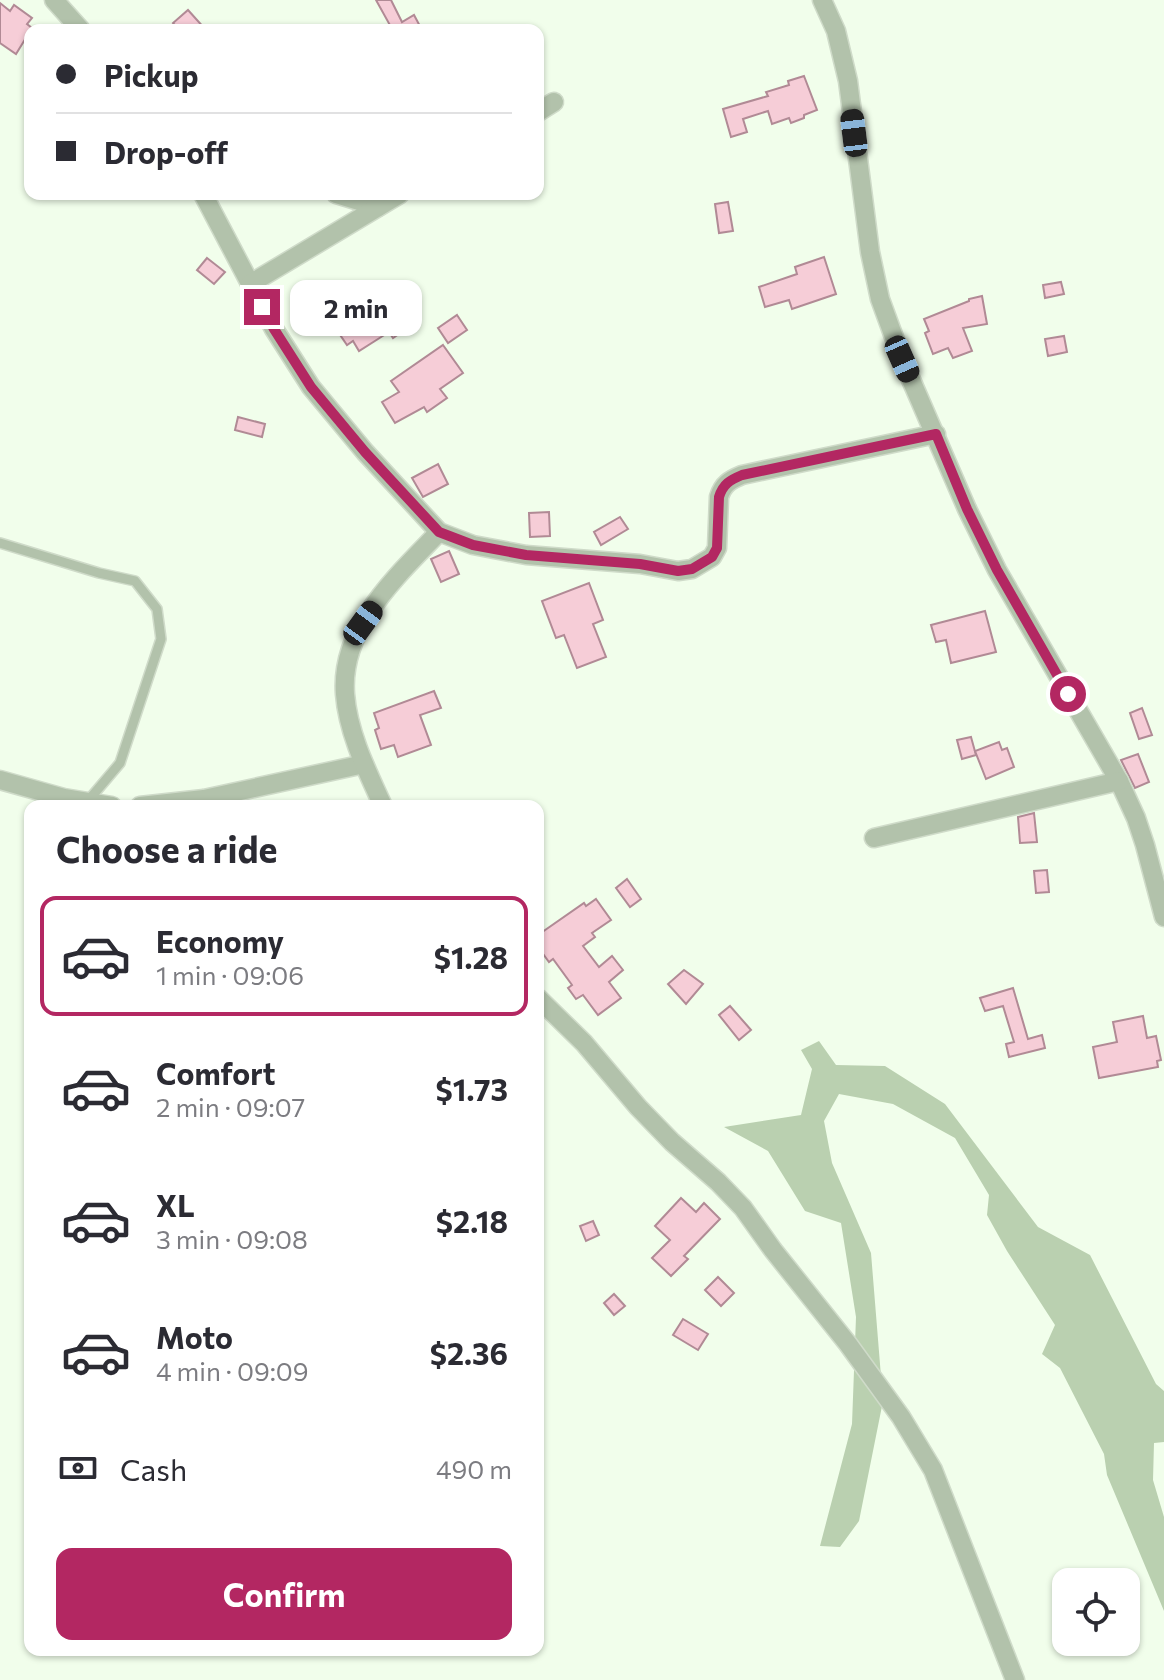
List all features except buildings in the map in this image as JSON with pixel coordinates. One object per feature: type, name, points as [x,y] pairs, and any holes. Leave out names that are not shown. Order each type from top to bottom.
[{"type":"street","points":[[54,0],[76,24]]},
{"type":"street","points":[[822,0],[836,31],[848,81],[870,252],[880,299],[902,359],[997,570],[1119,781],[1140,831],[1164,917]]},
{"type":"street","points":[[206,200],[274,329],[311,387],[365,452],[439,532],[473,545],[526,555],[640,564],[678,571],[692,569],[712,557],[717,548],[719,497],[731,479],[936,434]]},
{"type":"street","points":[[355,200],[378,207]]},
{"type":"street","points":[[250,284],[390,200]]},
{"type":"street","points":[[380,800],[352,726],[345,692],[347,664],[352,643],[363,623],[393,580],[439,532]]},
{"type":"street","points":[[195,800],[364,764]]},
{"type":"street","points":[[0,780],[76,800]]},
{"type":"street","points":[[874,838],[1119,781]]},
{"type":"street","points":[[544,1004],[584,1043],[663,1133],[743,1208],[901,1417],[933,1470],[1015,1680]]},
{"type":"lane","points":[[0,543],[135,581],[157,609],[161,639],[120,763],[89,800]]},
{"type":"green space","points":[[819,1041],[836,1065],[885,1066],[945,1104],[1038,1227],[1090,1255],[1156,1384],[1164,1391],[1164,1442],[1154,1443],[1153,1480],[1164,1517],[1164,1611],[1107,1475],[1104,1454],[1060,1368],[1042,1354],[1055,1325],[987,1215],[989,1195],[955,1138],[893,1104],[839,1094],[824,1121],[832,1163],[871,1253],[883,1401],[859,1521],[840,1547],[820,1546],[852,1424],[856,1317],[841,1223],[805,1211],[768,1151],[724,1127],[801,1115],[812,1069],[801,1050]]},
{"type":"route","points":[[262,307],[311,387],[365,452],[439,532],[473,545],[526,555],[640,564],[678,571],[692,569],[712,557],[717,548],[719,497],[724,485],[731,479],[936,434],[967,509],[997,570],[1068,694]]}]
